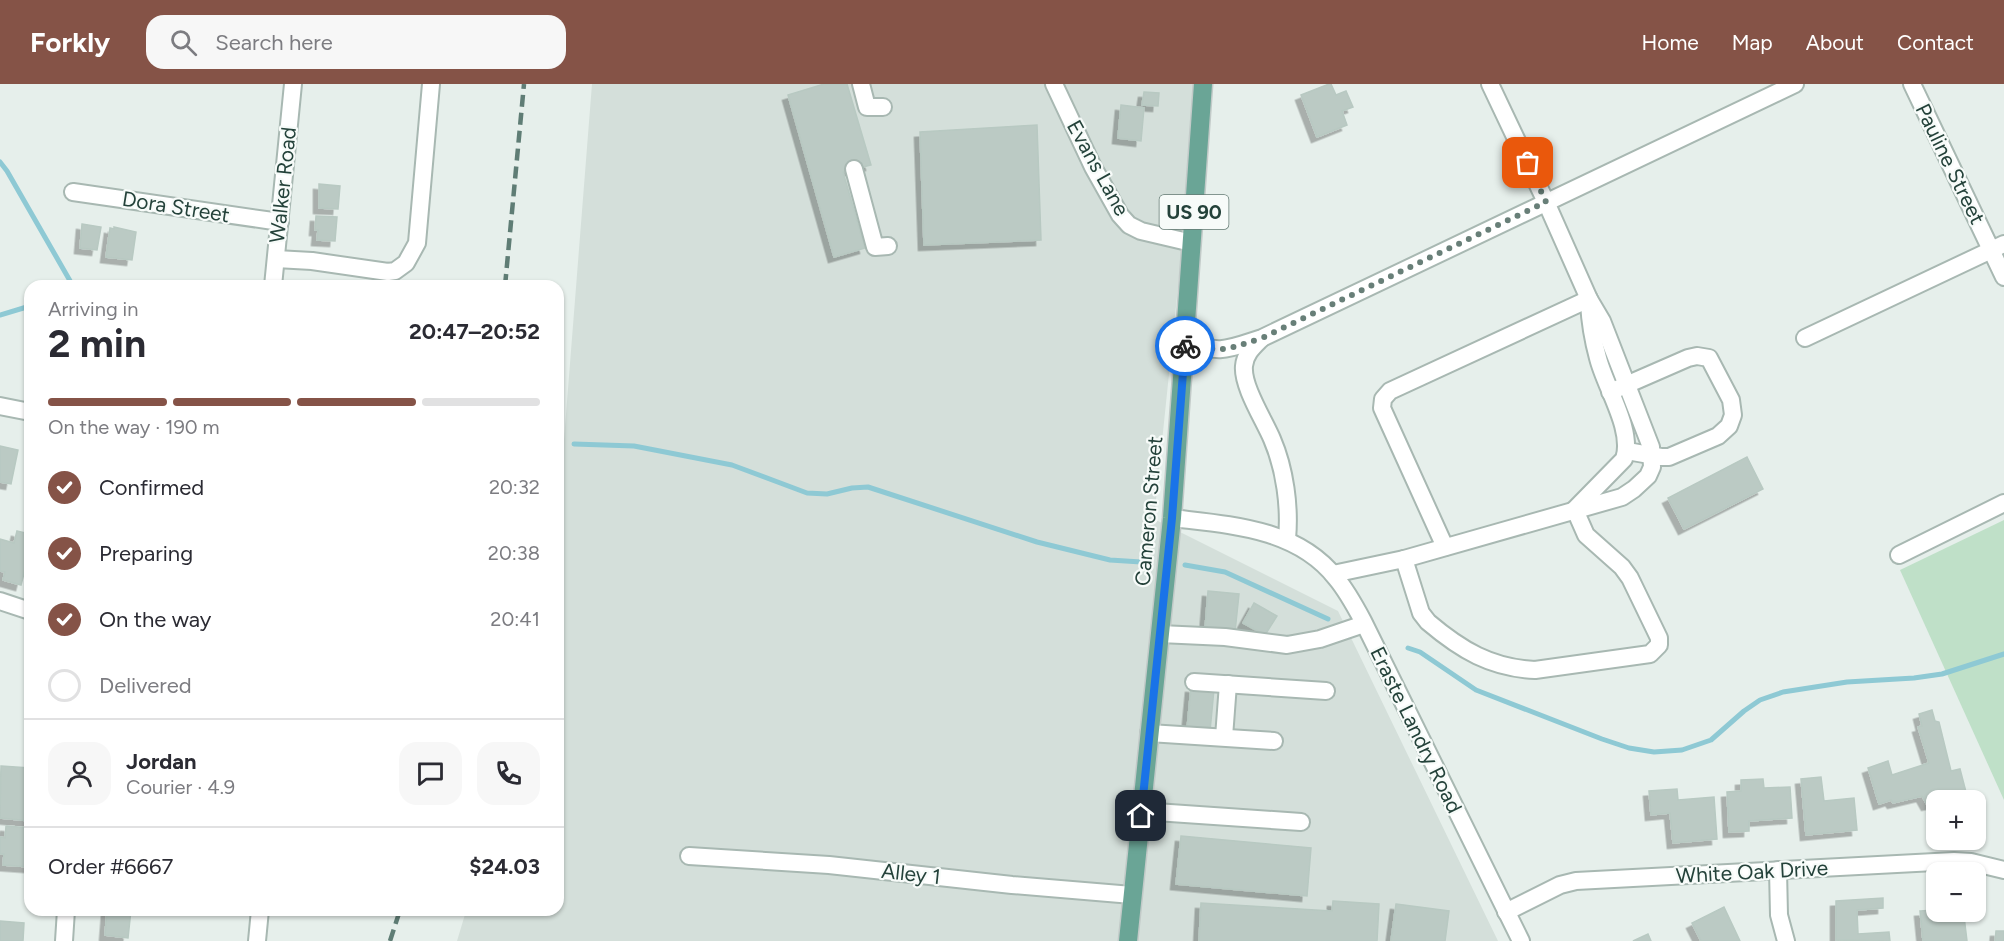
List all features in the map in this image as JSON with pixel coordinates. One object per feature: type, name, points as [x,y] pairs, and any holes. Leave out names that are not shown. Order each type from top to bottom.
[{"type":"main road","name":"Cameron Street","points":[[1128,941],[1172,518],[1203,84]]},
{"type":"street","name":"Walker Road","points":[[274,280],[293,84]]},
{"type":"street","points":[[276,259],[312,261],[380,272],[395,271],[406,263],[417,243],[431,84]]},
{"type":"street","points":[[861,84],[867,107],[883,107]]},
{"type":"street","name":"Evans Lane","points":[[1054,84],[1093,167],[1120,215],[1129,225],[1141,231],[1192,243]]},
{"type":"street","points":[[1333,574],[1404,559],[1622,497],[1648,476],[1652,467],[1652,456],[1628,384],[1602,321],[1589,299],[1490,84]]},
{"type":"street","points":[[1186,341],[1202,348],[1218,351],[1262,338],[1795,84]]},
{"type":"street","name":"Pauline Street","points":[[1911,84],[1998,247],[2004,277]]},
{"type":"street","points":[[854,169],[875,247],[888,246]]},
{"type":"street","name":"Dora Street","points":[[73,192],[280,222]]},
{"type":"street","points":[[1805,338],[1998,247]]},
{"type":"street","points":[[1575,510],[1624,459],[1627,451],[1626,435],[1598,359],[1591,328],[1589,299]]},
{"type":"street","points":[[1445,547],[1382,408],[1383,399],[1390,391],[1589,299]]},
{"type":"street","points":[[1262,338],[1250,350],[1246,358],[1244,373],[1280,463],[1288,514],[1287,539]]},
{"type":"street","points":[[1610,392],[1688,358],[1704,356],[1714,364],[1731,400],[1733,415],[1729,426],[1718,436],[1677,455],[1661,457],[1627,451]]},
{"type":"street","points":[[0,406],[24,411]]},
{"type":"street","points":[[1899,555],[2004,503]]},
{"type":"street","points":[[1404,559],[1421,613],[1428,621],[1485,661],[1518,669],[1535,670],[1650,654],[1659,645],[1659,638],[1630,578],[1618,563],[1586,535],[1575,510]]},
{"type":"street","name":"Eraste Landry Road","points":[[1172,518],[1225,525],[1287,539],[1313,555],[1333,574],[1346,591],[1364,624],[1521,941]]},
{"type":"street","points":[[0,601],[24,609]]},
{"type":"street","points":[[1160,634],[1225,637],[1287,645],[1320,639],[1364,624]]},
{"type":"street","points":[[1194,682],[1326,691]]},
{"type":"street","points":[[1224,738],[1228,684]]},
{"type":"street","points":[[1149,733],[1274,741]]},
{"type":"street","points":[[1141,811],[1302,822]]},
{"type":"street","name":"Alley 1","points":[[689,856],[829,865],[1012,885],[1132,895]]},
{"type":"street","name":"White Oak Drive","points":[[1506,912],[1560,885],[1576,881],[1954,861],[1971,862],[2004,870]]},
{"type":"street","points":[[1778,870],[1779,915],[1786,941]]},
{"type":"street","points":[[64,941],[66,916]]},
{"type":"street","points":[[257,941],[259,916]]},
{"type":"shaded area","points":[[592,84],[1199,84],[1154,519],[1338,611],[1498,941],[457,941],[464,916],[564,916],[564,440]]},
{"type":"green space","points":[[2004,520],[2004,800],[1900,570]]},
{"type":"building","points":[[824,84],[847,84],[871,165],[843,172],[865,248],[834,257],[788,95]]},
{"type":"building","points":[[1329,84],[1336,95],[1346,91],[1353,107],[1342,111],[1347,125],[1317,137],[1301,95]]},
{"type":"building","points":[[1144,92],[1159,93],[1158,106],[1142,105]]},
{"type":"building","points":[[1121,105],[1144,108],[1141,141],[1118,138]]},
{"type":"building","points":[[1037,125],[1041,240],[924,245],[920,132]]},
{"type":"building","points":[[319,184],[340,186],[338,209],[319,208]]},
{"type":"building","points":[[316,216],[337,217],[335,241],[317,240]]},
{"type":"building","points":[[82,224],[101,227],[97,250],[80,248]]},
{"type":"building","points":[[114,227],[136,232],[132,260],[106,257],[110,228],[114,229]]},
{"type":"building","points":[[0,446],[18,450],[11,484],[0,482]]},
{"type":"building","points":[[1747,457],[1763,489],[1684,529],[1668,498]]},
{"type":"building","points":[[17,531],[24,533],[24,573],[21,585],[3,580],[5,572],[0,571],[0,539],[14,543]]},
{"type":"building","points":[[1208,591],[1239,594],[1235,632],[1205,629]]},
{"type":"building","points":[[1254,603],[1277,616],[1265,635],[1243,623]]},
{"type":"building","points":[[1191,687],[1214,689],[1210,731],[1187,729]]},
{"type":"building","points":[[1932,710],[1935,721],[1939,722],[1951,771],[1960,769],[1965,790],[1926,790],[1926,803],[1922,796],[1879,804],[1868,768],[1888,761],[1892,775],[1929,763],[1918,727],[1922,726],[1919,714]]},
{"type":"building","points":[[1,766],[24,768],[24,820],[0,818]]},
{"type":"building","points":[[1821,777],[1824,801],[1854,798],[1857,830],[1806,835],[1801,779]]},
{"type":"building","points":[[1763,779],[1764,788],[1790,787],[1792,818],[1749,821],[1749,831],[1729,832],[1727,792],[1741,791],[1741,780]]},
{"type":"building","points":[[1677,789],[1678,800],[1714,797],[1717,839],[1673,843],[1670,813],[1651,815],[1649,791]]},
{"type":"building","points":[[6,826],[24,828],[24,867],[3,865],[4,854],[0,854],[0,837],[5,838]]},
{"type":"building","points":[[1181,836],[1311,848],[1307,896],[1176,884]]},
{"type":"building","points":[[1883,898],[1883,908],[1857,910],[1858,934],[1889,932],[1890,941],[1836,940],[1836,901]]},
{"type":"building","points":[[1333,901],[1379,904],[1377,941],[1199,941],[1201,903],[1332,911]]},
{"type":"building","points":[[1396,904],[1449,911],[1445,941],[1391,941]]},
{"type":"building","points":[[1724,907],[1740,941],[1701,941],[1692,923]]},
{"type":"building","points":[[1920,911],[1926,911],[1926,922],[1965,922],[1967,941],[1923,941]]},
{"type":"building","points":[[107,916],[130,916],[128,938],[105,935]]},
{"type":"building","points":[[0,921],[24,923],[23,941],[0,941]]},
{"type":"building","points":[[1996,931],[2004,931],[2004,941],[1995,941]]},
{"type":"building","points":[[1648,934],[1651,941],[1633,941]]},
{"type":"waterway","points":[[0,162],[70,280]]},
{"type":"waterway","points":[[0,315],[24,308]]},
{"type":"waterway","points":[[574,444],[634,446],[732,465],[807,493],[827,494],[868,487],[1037,542],[1110,560],[1141,562]]},
{"type":"waterway","points":[[1185,565],[1225,572],[1328,619]]},
{"type":"waterway","points":[[1408,648],[1420,652],[1476,690],[1602,739],[1629,748],[1654,752],[1682,750],[1711,740],[1760,700],[1783,692],[1847,682],[1942,674],[2004,654]]},
{"type":"railway","points":[[506,280],[524,84]]},
{"type":"railway","points":[[390,941],[398,916]]},
{"type":"way so far","points":[[1185,346],[1186,341],[1202,348],[1218,351],[1262,338],[1546,202],[1528,163]]},
{"type":"route","points":[[1141,816],[1172,518],[1185,346]]}]
